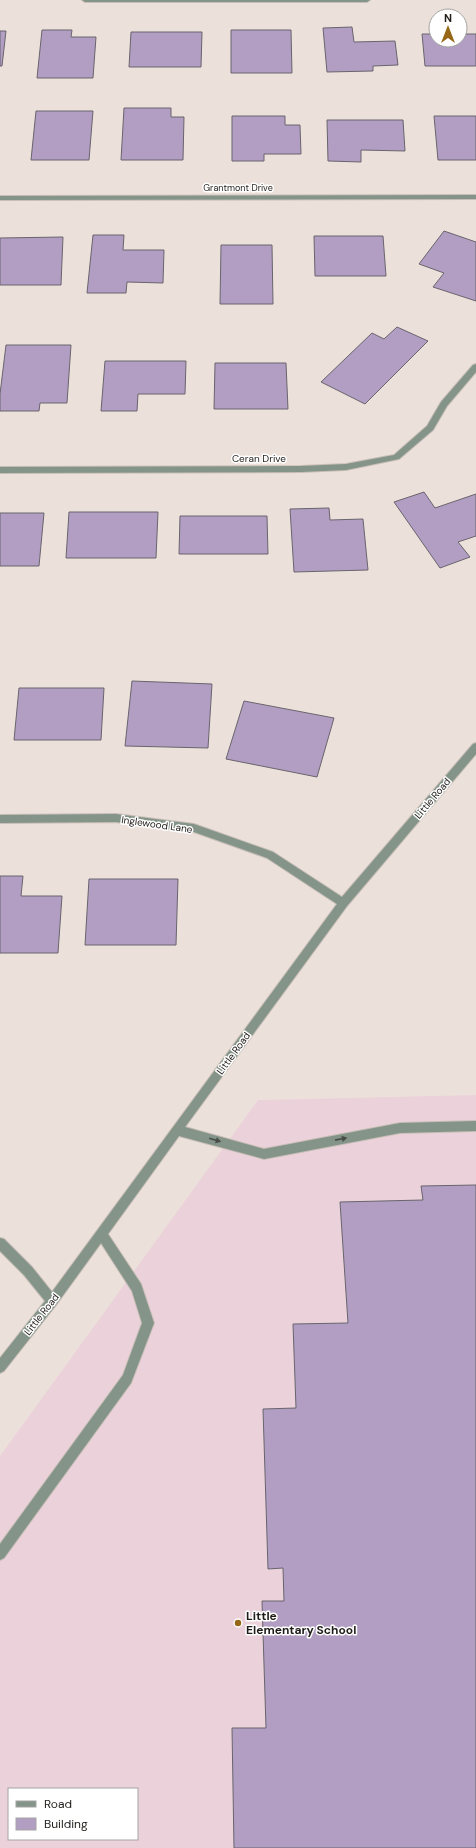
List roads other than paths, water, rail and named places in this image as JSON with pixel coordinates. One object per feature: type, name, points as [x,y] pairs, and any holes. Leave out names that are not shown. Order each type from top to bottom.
[{"type":"street","points":[[85,0],[367,0]]},
{"type":"street","name":"Grantmont Drive","points":[[0,198],[476,197]]},
{"type":"street","name":"Ceran Drive","points":[[0,470],[301,469],[346,466],[396,456],[430,428],[444,404],[476,367]]},
{"type":"street","name":"Little Road","points":[[0,1367],[52,1302],[343,903],[476,747]]},
{"type":"street","name":"Inglewood Lane","points":[[0,819],[116,818],[194,828],[270,855],[343,903]]},
{"type":"street","points":[[177,1130],[264,1154],[400,1128],[476,1126]]},
{"type":"street","points":[[0,1554],[127,1379],[148,1323],[137,1288],[101,1234]]},
{"type":"street","points":[[0,1243],[28,1271],[52,1302]]},
{"type":"place","name":"Little Elementary School","points":[[238,1623]]}]
